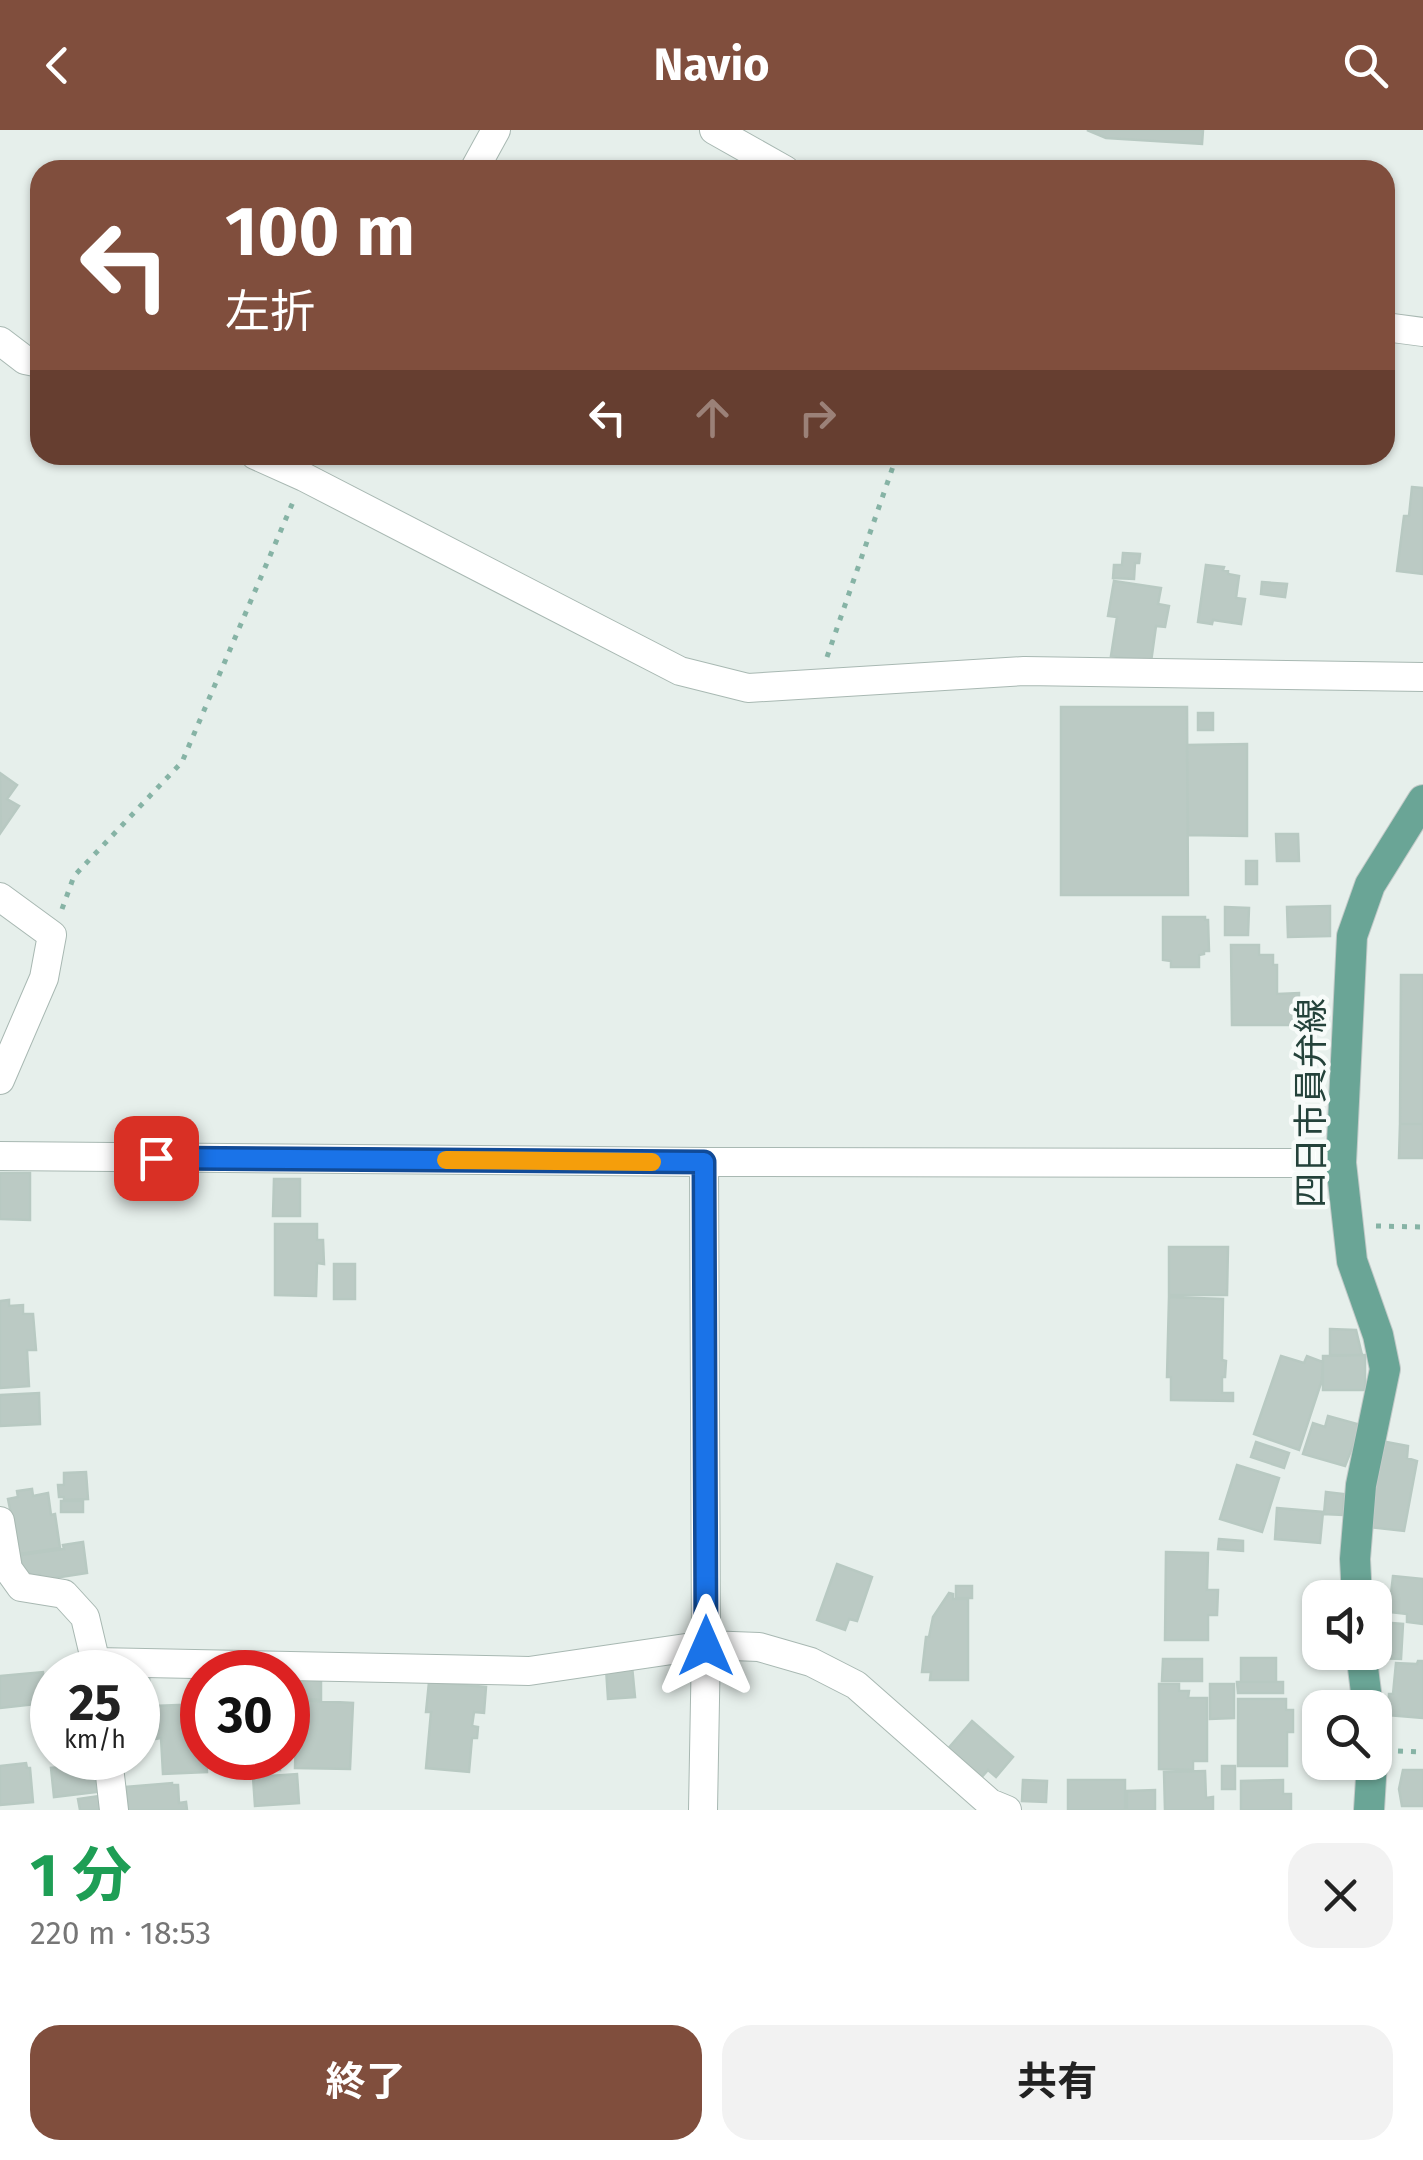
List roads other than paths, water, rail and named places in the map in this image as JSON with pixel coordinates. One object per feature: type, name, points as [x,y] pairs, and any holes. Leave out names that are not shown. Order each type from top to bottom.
[{"type":"main road","name":"四日市員弁線","points":[[1356,1580],[1362,1485],[1385,1369],[1378,1335],[1352,1261],[1340,1163],[1352,936],[1370,885],[1423,800]]},
{"type":"main road","points":[[1368,1810],[1370,1780]]},
{"type":"street","points":[[480,160],[496,130]]},
{"type":"street","points":[[728,133],[770,160]]},
{"type":"street","points":[[1395,328],[1423,332]]},
{"type":"street","points":[[0,341],[30,361]]},
{"type":"street","points":[[310,466],[680,671],[748,688],[1024,670],[1423,676]]},
{"type":"street","points":[[0,897],[52,935],[44,978],[0,1080]]},
{"type":"street","points":[[0,1156],[1340,1163]]},
{"type":"street","points":[[703,1810],[704,1162]]},
{"type":"street","points":[[0,1522],[8,1569],[21,1587],[64,1594],[86,1617],[93,1650]]},
{"type":"street","points":[[160,1668],[529,1671],[706,1646],[759,1647],[811,1662],[856,1685],[990,1803],[1007,1810]]},
{"type":"street","points":[[111,1780],[114,1810]]}]
